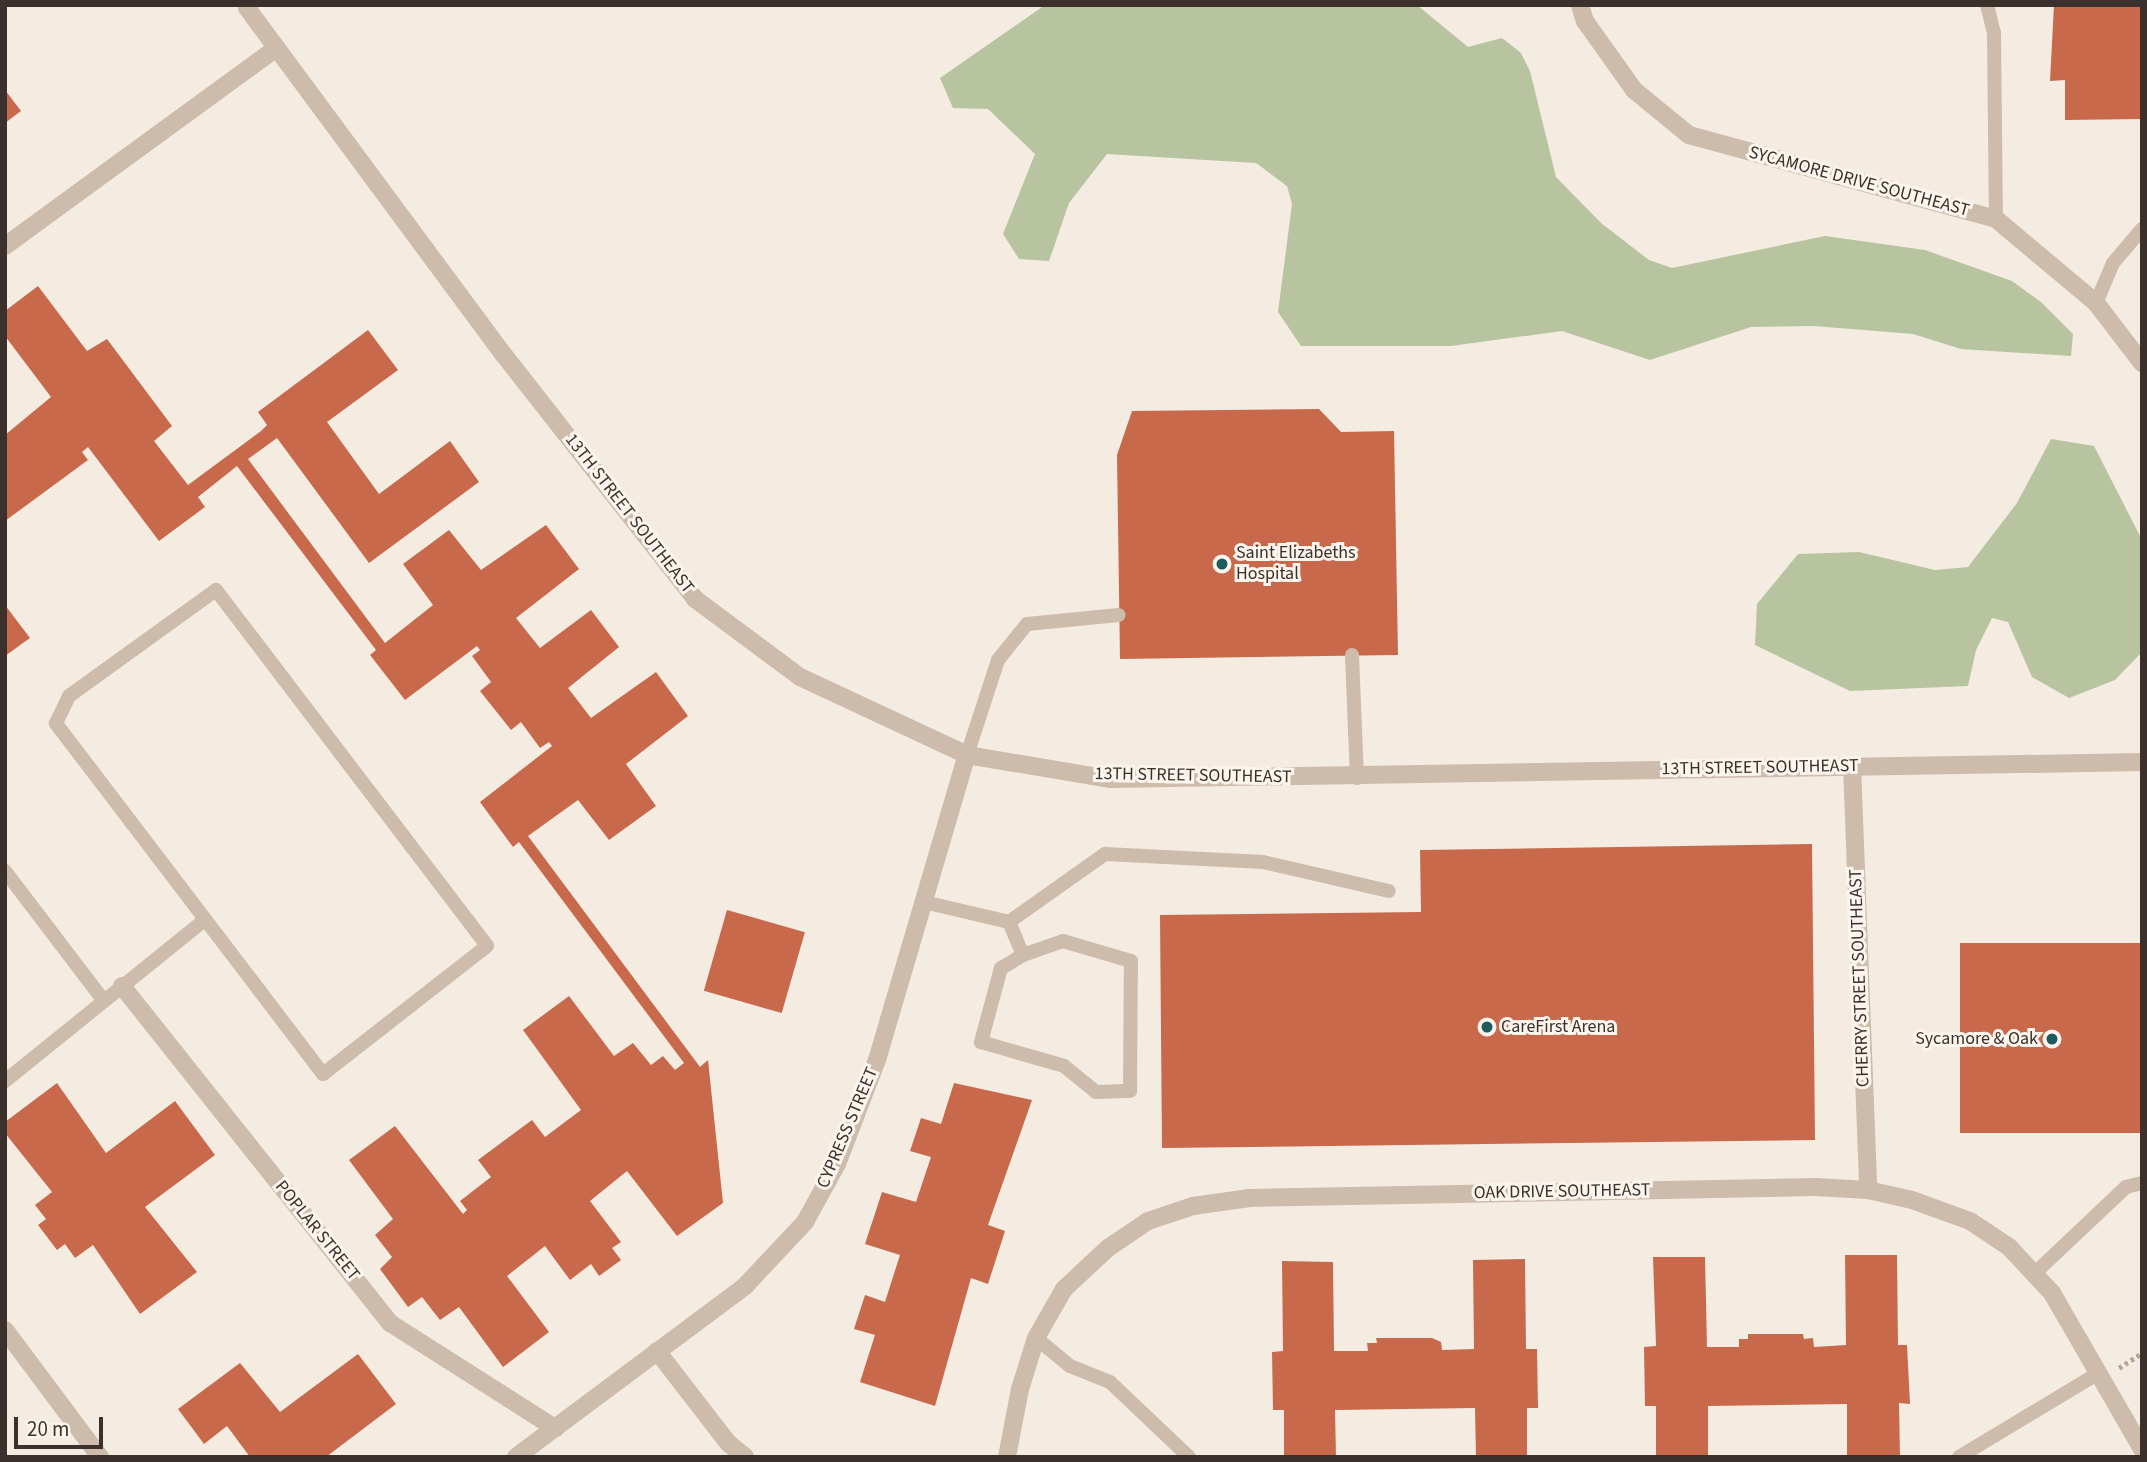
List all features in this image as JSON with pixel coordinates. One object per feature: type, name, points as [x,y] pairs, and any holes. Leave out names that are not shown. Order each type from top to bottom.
[{"type":"street","name":"SYCAMORE DRIVE SOUTHEAST","points":[[1580,5],[1584,21],[1634,90],[1689,135],[1996,219],[2096,303],[2142,363]]},
{"type":"street","name":"13TH STREET SOUTHEAST","points":[[246,7],[504,355],[695,599],[800,677],[967,755],[1111,779],[1357,778],[2142,762]]},
{"type":"street","points":[[5,246],[277,48]]},
{"type":"street","name":"CYPRESS STREET","points":[[516,1457],[745,1286],[805,1222],[837,1164],[877,1060],[967,755]]},
{"type":"street","name":"CHERRY STREET SOUTHEAST","points":[[1853,766],[1868,1190]]},
{"type":"street","name":"POPLAR STREET","points":[[122,986],[390,1323],[555,1428]]},
{"type":"street","name":"OAK DRIVE SOUTHEAST","points":[[1007,1457],[1020,1389],[1036,1338],[1064,1289],[1108,1248],[1149,1221],[1193,1206],[1249,1198],[1868,1190],[1970,1221],[2036,1272],[2099,1373],[2142,1450]]},
{"type":"street","points":[[5,1330],[100,1457]]},
{"type":"street","points":[[657,1351],[728,1443],[745,1457]]},
{"type":"lane","points":[[1987,5],[1994,33],[1996,219]]},
{"type":"lane","points":[[2096,303],[2112,263],[2142,229]]},
{"type":"lane","points":[[216,590],[487,946],[323,1074],[203,921],[56,723],[69,696],[216,590]]},
{"type":"lane","points":[[967,755],[998,660],[1027,624],[1119,615]]},
{"type":"lane","points":[[1352,655],[1357,778]]},
{"type":"lane","points":[[924,902],[1009,922],[1105,854],[1264,862],[1389,891]]},
{"type":"lane","points":[[5,871],[104,1001]]},
{"type":"lane","points":[[5,1081],[203,921]]},
{"type":"lane","points":[[1009,922],[1023,955]]},
{"type":"lane","points":[[1063,942],[1131,961],[1130,1091],[1096,1092],[1064,1066],[981,1042],[1002,968],[1023,955],[1063,942]]},
{"type":"lane","points":[[2036,1272],[2126,1187],[2142,1183]]},
{"type":"lane","points":[[1036,1338],[1070,1366],[1110,1382],[1189,1457]]},
{"type":"lane","points":[[1959,1457],[2099,1373]]},
{"type":"green space","points":[[1045,5],[1417,5],[1468,47],[1502,38],[1521,53],[1530,71],[1556,177],[1601,223],[1649,260],[1672,268],[1825,236],[1925,250],[2012,281],[2041,302],[2073,334],[2071,356],[1961,349],[1913,334],[1814,326],[1751,327],[1650,360],[1562,331],[1451,346],[1301,346],[1278,312],[1292,204],[1287,186],[1256,163],[1107,154],[1069,203],[1049,261],[1019,259],[1003,234],[1035,154],[988,109],[953,108],[940,78]]},
{"type":"green space","points":[[2051,439],[2094,446],[2142,540],[2142,652],[2115,680],[2069,698],[2032,677],[2008,622],[1992,618],[1976,650],[1968,686],[1850,691],[1755,645],[1757,604],[1798,554],[1859,552],[1935,570],[1968,567],[2017,503]]},
{"type":"building","points":[[2054,5],[2142,5],[2142,119],[2065,120],[2065,80],[2050,81]]},
{"type":"building","points":[[5,90],[21,111],[5,123]]},
{"type":"building","points":[[38,286],[87,351],[107,339],[172,426],[154,441],[188,485],[267,425],[258,412],[368,330],[398,370],[327,422],[379,494],[450,441],[479,482],[369,563],[277,438],[248,459],[385,643],[433,605],[403,564],[449,530],[481,570],[546,525],[579,569],[516,618],[540,648],[591,610],[619,647],[568,688],[591,718],[656,672],[688,716],[626,764],[656,806],[609,840],[578,800],[528,836],[700,1067],[708,1060],[723,1203],[677,1236],[627,1171],[590,1201],[621,1242],[612,1248],[621,1260],[599,1276],[591,1264],[570,1280],[545,1246],[507,1276],[549,1332],[503,1367],[459,1307],[440,1320],[422,1297],[408,1307],[380,1269],[392,1257],[375,1235],[393,1219],[349,1160],[395,1126],[463,1214],[467,1210],[460,1201],[491,1177],[478,1160],[532,1120],[545,1137],[581,1110],[523,1030],[569,996],[614,1056],[633,1043],[651,1065],[663,1056],[675,1070],[684,1063],[519,842],[513,847],[480,802],[552,746],[549,742],[540,748],[521,722],[511,730],[480,691],[491,682],[472,656],[480,650],[477,646],[405,700],[370,655],[376,650],[237,466],[198,497],[205,507],[159,541],[88,447],[82,452],[88,460],[5,521],[5,435],[51,397],[5,336],[5,311]]},
{"type":"building","points":[[1319,409],[1341,432],[1394,431],[1398,655],[1120,659],[1117,455],[1132,411]]},
{"type":"building","points":[[5,605],[30,638],[5,656]]},
{"type":"building","name":"CareFirst Arena","points":[[1812,844],[1815,1140],[1162,1148],[1160,915],[1421,912],[1420,850]]},
{"type":"building","points":[[727,910],[805,932],[782,1013],[704,991]]},
{"type":"building","name":"Sycamore & Oak","points":[[1960,943],[2142,943],[2142,1133],[1960,1133]]},
{"type":"building","points":[[57,1083],[106,1153],[175,1101],[215,1155],[145,1207],[197,1272],[140,1314],[93,1245],[75,1258],[65,1244],[57,1250],[38,1225],[46,1219],[35,1205],[52,1192],[5,1133],[5,1122]]},
{"type":"building","points":[[954,1083],[1032,1100],[988,1225],[1005,1231],[988,1284],[971,1278],[935,1406],[860,1382],[875,1335],[854,1329],[865,1295],[885,1302],[900,1255],[865,1244],[882,1192],[916,1202],[931,1157],[910,1151],[921,1118],[941,1124]]},
{"type":"building","points":[[1845,1255],[1897,1255],[1898,1345],[1907,1345],[1910,1404],[1899,1403],[1900,1457],[1847,1457],[1847,1404],[1708,1406],[1708,1457],[1656,1457],[1656,1406],[1645,1406],[1644,1347],[1656,1346],[1653,1257],[1705,1257],[1707,1347],[1739,1347],[1739,1339],[1748,1339],[1748,1334],[1803,1334],[1804,1339],[1813,1338],[1814,1347],[1846,1345]]},
{"type":"building","points":[[1525,1259],[1526,1349],[1537,1349],[1538,1408],[1527,1408],[1527,1457],[1476,1457],[1475,1408],[1335,1410],[1336,1457],[1284,1457],[1284,1410],[1273,1410],[1272,1352],[1283,1351],[1282,1261],[1333,1262],[1334,1351],[1368,1351],[1367,1343],[1377,1343],[1376,1338],[1432,1338],[1441,1342],[1442,1350],[1474,1349],[1473,1260]]},
{"type":"building","points":[[358,1354],[396,1404],[326,1457],[250,1457],[227,1426],[204,1444],[178,1409],[240,1363],[280,1412]]},
{"type":"place","name":"Saint Elizabeths Hospital","points":[[1222,564]]},
{"type":"place","name":"CareFirst Arena","points":[[1487,1027]]},
{"type":"place","name":"Sycamore & Oak","points":[[2052,1039]]}]
